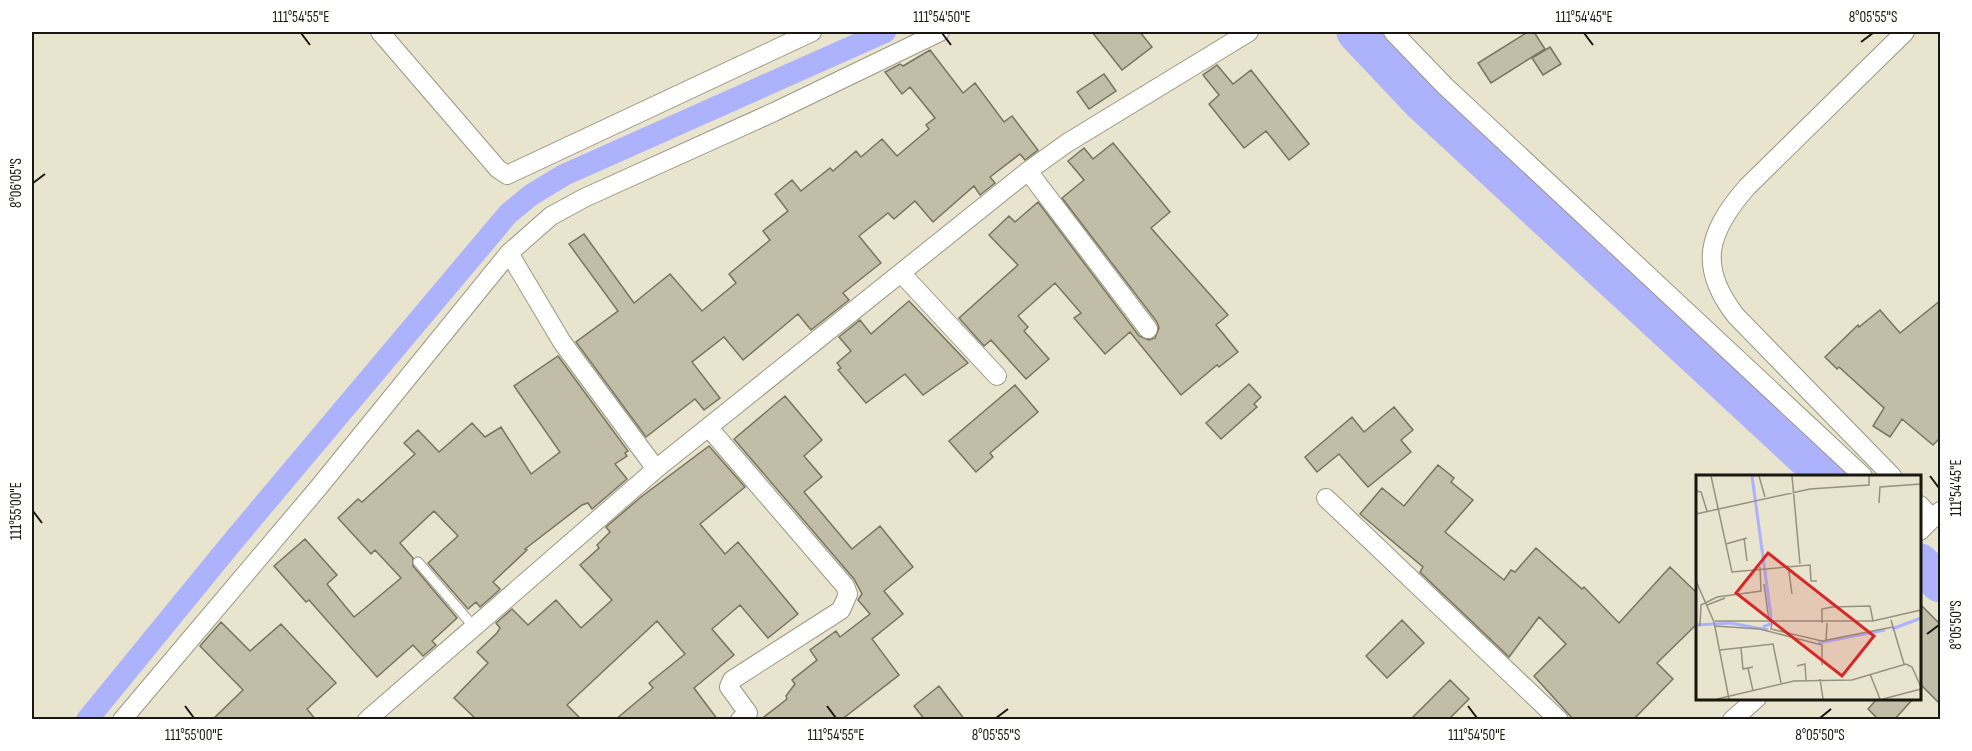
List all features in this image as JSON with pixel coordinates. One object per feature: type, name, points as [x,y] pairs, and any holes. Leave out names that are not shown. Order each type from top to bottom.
[{"type":"street","points":[[380,32],[498,169],[507,175],[812,32]]},
{"type":"street","points":[[122,720],[319,487],[509,253],[551,216],[584,198],[940,32]]},
{"type":"street","points":[[367,720],[656,469],[1028,171],[1067,143],[1249,32]]},
{"type":"street","points":[[1393,32],[1445,87],[1861,475]]},
{"type":"street","points":[[1890,475],[1724,301],[1715,278],[1712,248],[1717,228],[1728,209],[1747,187],[1905,32]]},
{"type":"street","points":[[1028,171],[1148,329]]},
{"type":"street","points":[[509,253],[562,342],[656,469]]},
{"type":"street","points":[[901,273],[997,376]]},
{"type":"street","points":[[709,428],[845,586],[848,594],[841,610],[732,680],[729,687],[748,713],[740,720]]},
{"type":"street","points":[[1326,498],[1559,720]]},
{"type":"street","points":[[1921,508],[1927,524]]},
{"type":"street","points":[[1732,720],[1756,700]]},
{"type":"lane","points":[[418,562],[474,627]]},
{"type":"building","points":[[1092,32],[1140,32],[1152,47],[1122,70]]},
{"type":"building","points":[[1528,32],[1534,32],[1545,49],[1491,83],[1478,63]]},
{"type":"building","points":[[1550,47],[1561,64],[1543,75],[1532,58]]},
{"type":"building","points":[[930,50],[963,93],[975,83],[1004,122],[1012,116],[1038,150],[1025,160],[1020,154],[990,177],[995,183],[980,195],[974,186],[933,222],[915,201],[894,219],[888,213],[859,236],[881,263],[843,293],[849,300],[811,330],[798,314],[743,360],[724,337],[692,362],[720,398],[704,410],[695,399],[646,437],[576,342],[618,311],[569,244],[584,234],[634,303],[670,274],[702,311],[736,283],[729,274],[770,240],[763,231],[788,211],[775,194],[792,180],[801,191],[830,168],[833,171],[856,151],[861,157],[882,139],[897,156],[929,129],[926,125],[935,118],[910,87],[902,94],[885,72],[900,64],[903,66]]},
{"type":"building","points":[[1217,65],[1233,84],[1251,70],[1309,144],[1289,160],[1266,131],[1244,148],[1209,104],[1219,95],[1203,75]]},
{"type":"building","points":[[1104,74],[1116,91],[1089,109],[1077,92]]},
{"type":"building","points":[[1113,143],[1170,212],[1151,228],[1228,315],[1216,325],[1238,352],[1219,367],[1217,365],[1181,395],[1130,332],[1105,354],[1074,318],[1081,313],[1055,283],[1018,316],[1028,327],[1024,331],[1049,359],[1026,379],[991,340],[984,346],[959,318],[1018,265],[989,235],[1009,216],[1015,222],[1038,202],[1139,336],[1149,340],[1155,338],[1159,328],[1157,322],[1062,198],[1084,180],[1068,161],[1084,148],[1093,159]]},
{"type":"building","points":[[1941,300],[1941,437],[1933,445],[1902,419],[1890,437],[1873,426],[1884,408],[1825,357],[1858,325],[1859,327],[1880,310],[1900,333]]},
{"type":"building","points":[[909,301],[968,363],[923,395],[905,374],[866,403],[838,370],[841,368],[837,363],[851,351],[839,337],[860,320],[871,334]]},
{"type":"building","points":[[558,356],[628,451],[625,453],[627,456],[615,464],[627,479],[592,509],[588,503],[582,505],[525,549],[527,550],[493,582],[500,589],[480,607],[476,602],[468,609],[428,563],[458,536],[434,511],[400,543],[413,558],[413,566],[457,618],[432,641],[436,645],[423,656],[413,645],[377,677],[309,600],[306,602],[274,566],[305,539],[337,575],[327,584],[354,617],[401,578],[375,550],[371,554],[338,518],[358,499],[362,502],[415,454],[404,443],[418,430],[439,452],[472,423],[485,437],[501,427],[531,474],[560,452],[514,386]]},
{"type":"building","points":[[1249,384],[1261,397],[1254,404],[1257,407],[1221,439],[1206,423]]},
{"type":"building","points":[[1015,385],[1038,412],[990,453],[993,457],[976,472],[949,441]]},
{"type":"building","points":[[785,396],[822,440],[804,456],[822,477],[804,492],[852,549],[880,526],[913,567],[884,591],[903,614],[872,639],[899,675],[841,720],[760,720],[787,699],[786,696],[795,684],[792,680],[817,660],[810,650],[836,631],[840,637],[870,614],[858,600],[862,594],[854,579],[734,439]]},
{"type":"building","points":[[1394,407],[1413,430],[1401,440],[1411,452],[1368,487],[1339,454],[1317,472],[1305,457],[1352,417],[1364,432]]},
{"type":"building","points":[[709,446],[745,487],[700,524],[725,554],[738,542],[798,614],[768,638],[740,605],[712,629],[734,655],[694,688],[718,720],[615,720],[653,688],[649,683],[685,654],[657,621],[567,705],[582,720],[477,720],[454,698],[488,663],[477,652],[497,633],[500,628],[496,623],[512,609],[528,625],[556,600],[581,628],[612,600],[580,565],[599,548],[597,545],[610,532],[606,527],[641,497]]},
{"type":"building","points":[[1438,465],[1454,478],[1451,482],[1473,500],[1445,532],[1504,580],[1511,570],[1515,572],[1536,548],[1582,589],[1584,587],[1619,623],[1670,567],[1696,592],[1696,625],[1657,663],[1673,679],[1633,720],[1574,720],[1534,676],[1566,644],[1539,617],[1509,657],[1420,572],[1423,567],[1360,514],[1382,488],[1404,506]]},
{"type":"building","points":[[1921,605],[1941,625],[1941,705],[1921,685]]},
{"type":"building","points":[[1402,620],[1424,643],[1387,678],[1366,656]]},
{"type":"building","points":[[221,622],[250,651],[281,624],[336,683],[307,709],[316,720],[212,720],[243,690],[200,646]]},
{"type":"building","points":[[1450,680],[1469,699],[1448,720],[1410,720]]},
{"type":"building","points":[[939,686],[965,720],[925,720],[914,706]]},
{"type":"building","points":[[1876,700],[1912,700],[1894,720],[1879,720],[1868,709]]},
{"type":"waterway","points":[[87,720],[234,540],[508,214],[531,195],[564,175],[885,32]]},
{"type":"waterway","points":[[1356,32],[1422,102],[1825,475]]},
{"type":"waterway","points":[[1921,564],[1940,583]]}]
